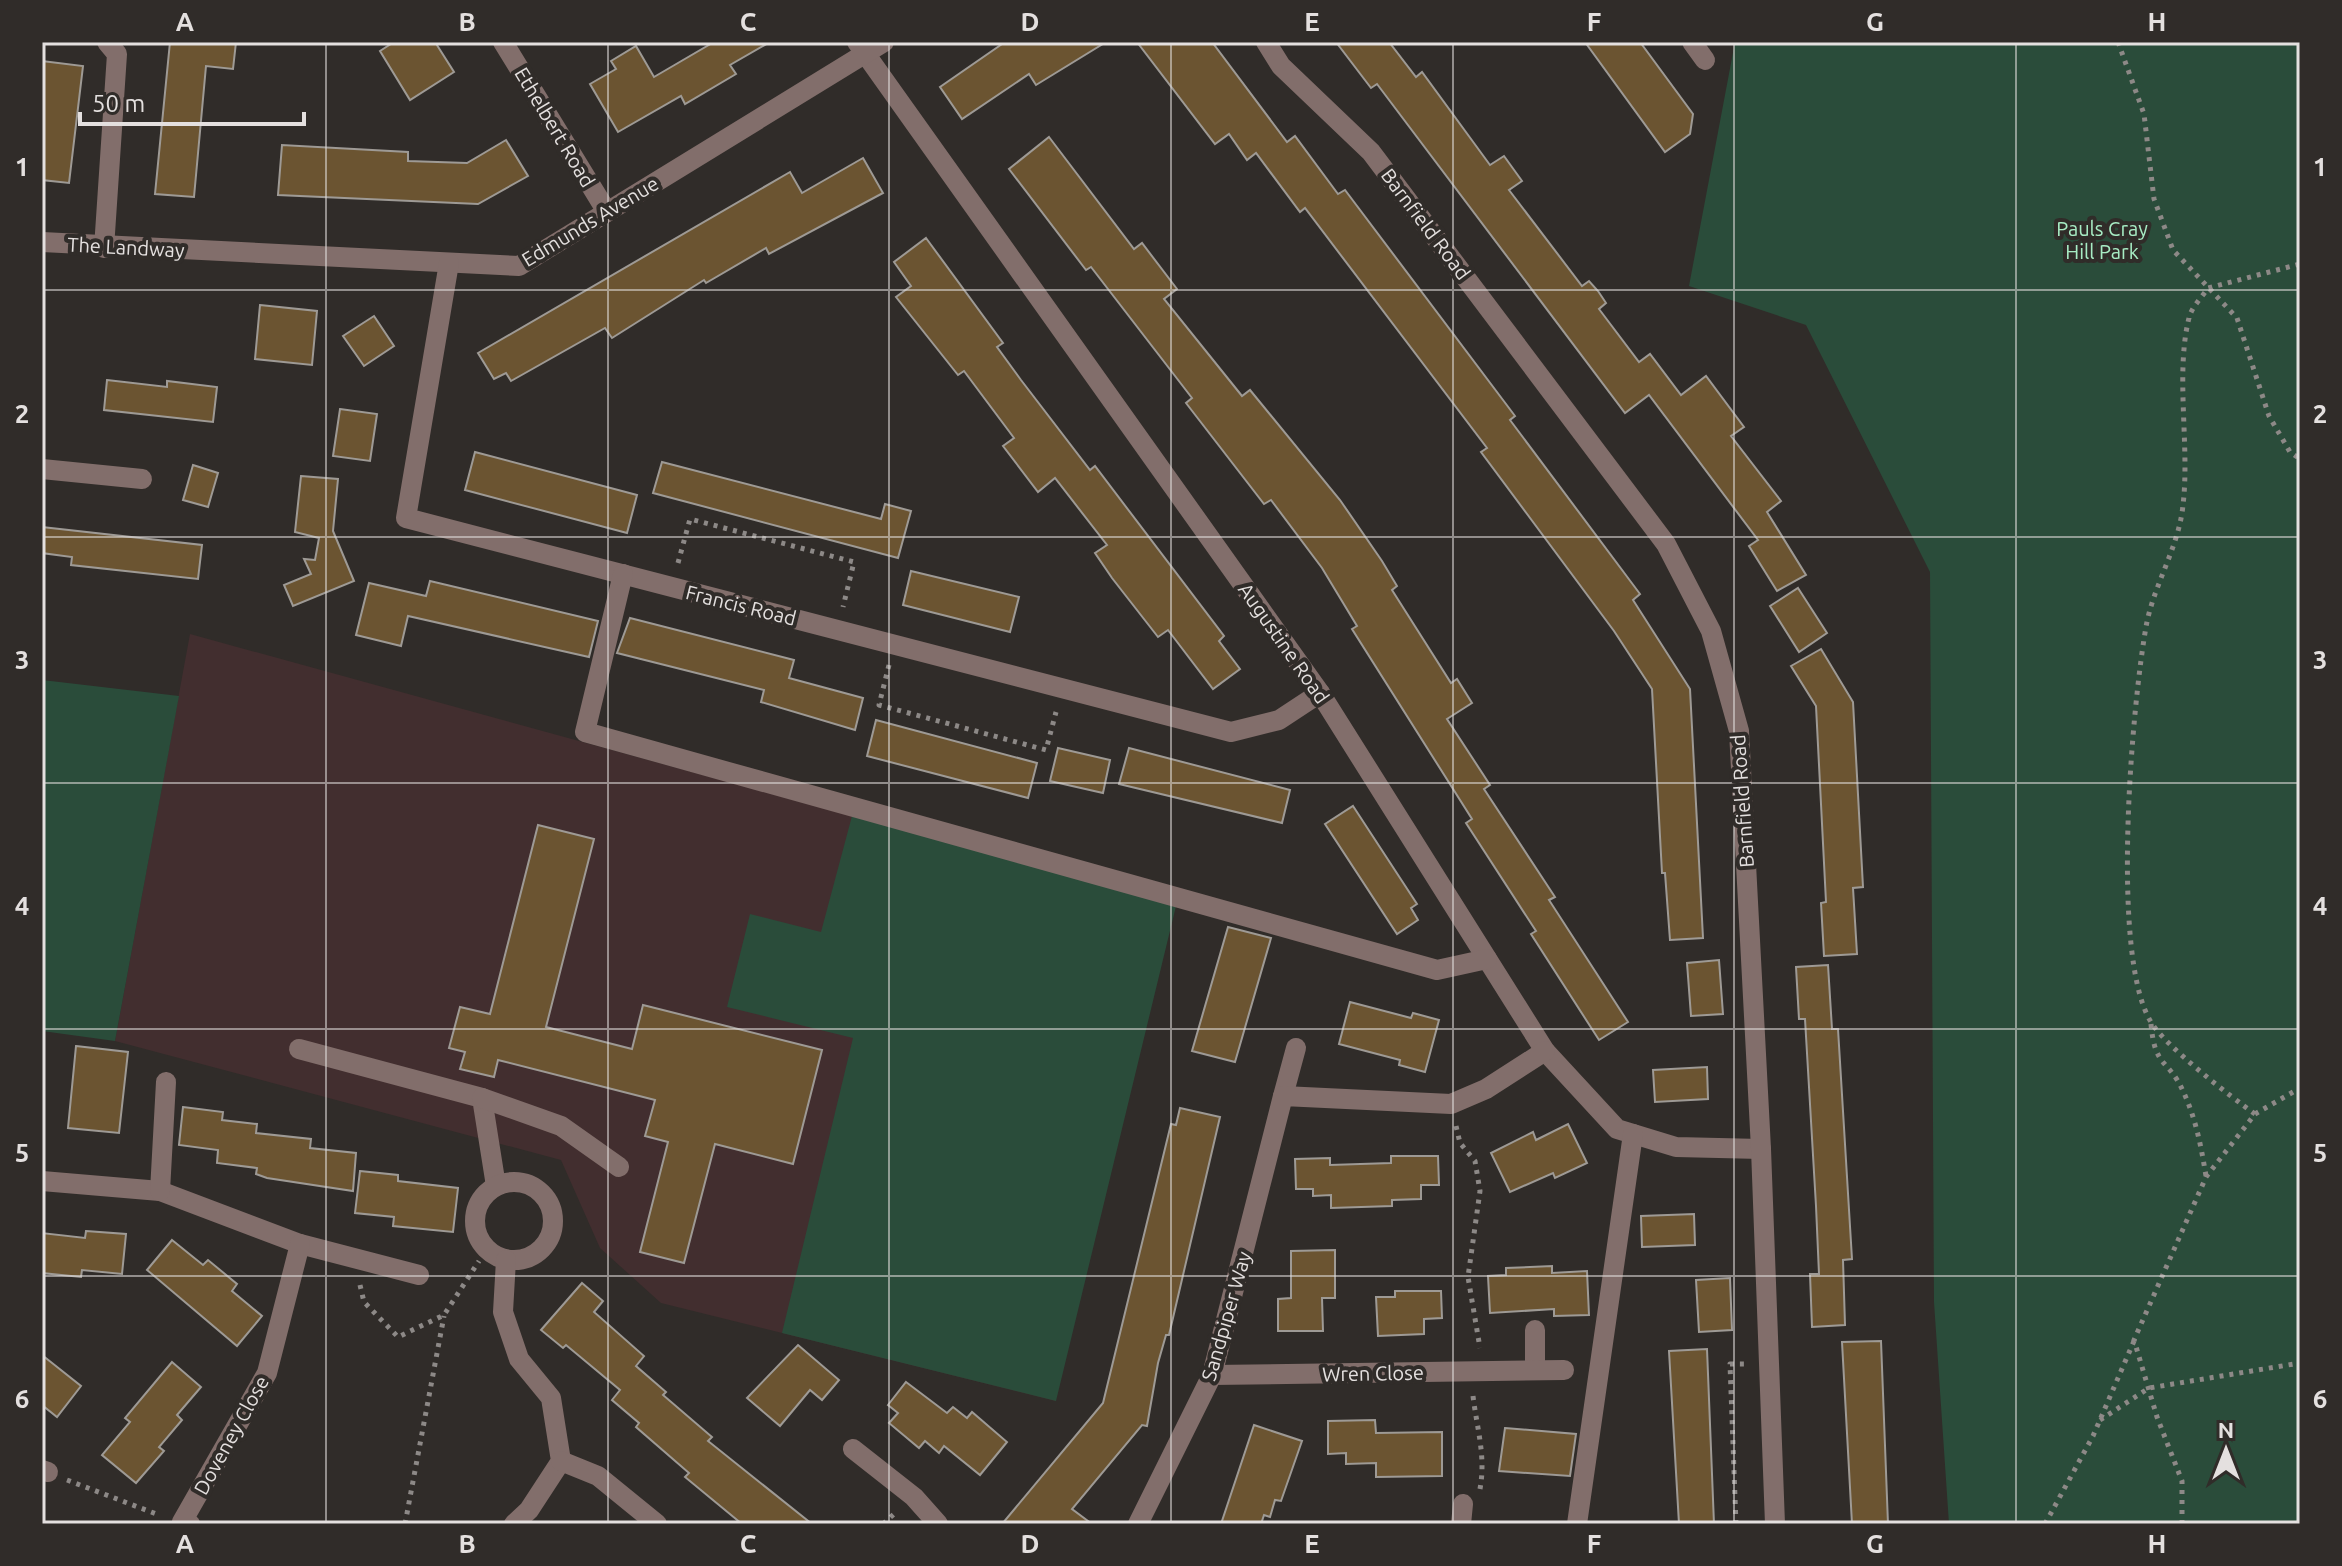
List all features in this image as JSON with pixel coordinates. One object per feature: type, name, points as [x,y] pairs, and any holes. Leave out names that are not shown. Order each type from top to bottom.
[{"type":"street","points":[[104,248],[117,54],[107,42]]},
{"type":"street","name":"Ethelbert Road","points":[[503,42],[607,212]]},
{"type":"street","name":"Edmunds Avenue","points":[[211,252],[519,266],[860,48],[884,42]]},
{"type":"street","name":"Barnfield Road","points":[[1266,42],[1281,66],[1380,164],[1666,544],[1711,631],[1739,731],[1761,1149],[1775,1524]]},
{"type":"street","points":[[1692,42],[1705,60]]},
{"type":"street","name":"Augustine Road","points":[[860,48],[1320,693],[1545,1051],[1617,1129],[1676,1147],[1761,1149]]},
{"type":"street","name":"The Landway","points":[[42,242],[211,252]]},
{"type":"street","name":"Francis Road","points":[[449,263],[406,518],[1231,732],[1279,720],[1320,693]]},
{"type":"street","points":[[42,469],[142,479]]},
{"type":"street","points":[[623,574],[585,732],[1437,970],[1487,959]]},
{"type":"street","name":"Sandpiper Way","points":[[1149,1520],[1212,1375],[1296,1048]]},
{"type":"street","points":[[299,1049],[482,1098],[561,1126],[619,1167]]},
{"type":"street","points":[[1283,1096],[1451,1104],[1486,1089],[1545,1051]]},
{"type":"street","points":[[160,1191],[166,1082]]},
{"type":"street","points":[[482,1098],[496,1186]]},
{"type":"street","points":[[1577,1524],[1633,1134]]},
{"type":"street","points":[[42,1181],[160,1191],[300,1244],[419,1275]]},
{"type":"street","points":[[520,1182],[543,1194],[554,1216],[549,1240],[531,1257],[506,1260],[487,1250],[475,1228],[478,1204],[496,1186],[520,1182]]},
{"type":"street","name":"Doveney Close","points":[[186,1523],[267,1373],[300,1244]]},
{"type":"street","points":[[506,1260],[503,1312],[519,1359],[551,1398],[561,1461],[529,1510],[514,1524]]},
{"type":"street","points":[[1535,1330],[1535,1370]]},
{"type":"street","name":"Wren Close","points":[[1212,1375],[1564,1370]]},
{"type":"street","points":[[853,1449],[914,1497],[938,1524]]},
{"type":"street","points":[[561,1461],[598,1476],[657,1524]]},
{"type":"path","points":[[2118,42],[2144,114],[2154,199],[2173,250],[2237,318],[2269,416],[2290,452],[2300,459]]},
{"type":"path","points":[[2206,1177],[2199,1130],[2182,1087],[2154,1053],[2151,1022],[2138,983],[2127,903],[2138,703],[2146,624],[2183,508],[2185,352],[2189,315],[2208,288],[2300,264]]},
{"type":"path","points":[[672,587],[690,519],[854,562],[837,630]]},
{"type":"path","points":[[895,645],[879,705],[1046,750],[1062,688]]},
{"type":"path","points":[[2151,1022],[2202,1072],[2255,1114]]},
{"type":"path","points":[[2045,1524],[2100,1420],[2206,1177],[2255,1114],[2300,1088]]},
{"type":"path","points":[[1451,1104],[1460,1143],[1475,1161],[1480,1191],[1468,1277],[1479,1326],[1481,1355],[1472,1387],[1484,1467],[1478,1497],[1462,1514]]},
{"type":"path","points":[[405,1524],[444,1315]]},
{"type":"path","points":[[2134,1340],[2182,1481],[2182,1524]]},
{"type":"path","points":[[2100,1420],[2149,1388],[2300,1363]]},
{"type":"path","points":[[1730,1364],[1736,1524]]},
{"type":"path","points":[[45,1471],[186,1523]]},
{"type":"shaded area","points":[[190,634],[852,816],[1056,1401],[661,1303],[600,1248],[561,1160],[115,1041]]},
{"type":"green space","name":"Pauls Cray Hill Park","points":[[1735,42],[2300,42],[2300,1524],[1949,1524],[1934,1302],[1930,572],[1806,325],[1689,286]]},
{"type":"green space","points":[[42,680],[179,696],[115,1041],[42,1031]]},
{"type":"green space","points":[[852,816],[1176,906],[1056,1401],[782,1333],[853,1038],[727,1007],[750,914],[821,932]]},
{"type":"building","points":[[170,42],[236,42],[233,69],[206,66],[194,197],[155,194]]},
{"type":"building","points":[[394,42],[435,42],[454,72],[410,100],[380,51]]},
{"type":"building","points":[[714,42],[770,42],[730,65],[736,74],[685,104],[681,96],[618,132],[590,84],[616,69],[611,61],[636,46],[654,77]]},
{"type":"building","points":[[1005,42],[1106,42],[1036,85],[1029,74],[962,119],[940,87]]},
{"type":"building","points":[[1137,42],[1212,42],[1287,142],[1295,136],[1338,194],[1345,190],[1515,416],[1510,420],[1640,594],[1633,600],[1690,689],[1703,938],[1670,940],[1665,873],[1662,873],[1652,689],[1614,631],[1481,452],[1487,448],[1305,208],[1300,212],[1256,153],[1247,160],[1229,134],[1215,144]]},
{"type":"building","points":[[1336,42],[1389,42],[1416,77],[1422,72],[1490,165],[1504,156],[1522,181],[1509,190],[1582,286],[1589,281],[1598,291],[1606,303],[1599,309],[1639,362],[1650,354],[1681,395],[1706,376],[1744,427],[1731,436],[1781,501],[1767,512],[1806,575],[1777,591],[1749,546],[1758,540],[1649,395],[1625,413],[1377,84],[1371,88]]},
{"type":"building","points":[[1585,42],[1640,42],[1693,114],[1690,134],[1665,152]]},
{"type":"building","points":[[42,61],[83,66],[69,183],[42,180]]},
{"type":"building","points":[[1049,137],[1134,249],[1142,243],[1177,289],[1164,299],[1242,396],[1250,390],[1340,500],[1382,561],[1397,586],[1392,590],[1451,683],[1457,679],[1472,703],[1447,719],[1490,785],[1484,789],[1555,897],[1549,900],[1628,1022],[1599,1040],[1531,934],[1536,931],[1466,823],[1472,819],[1352,629],[1357,626],[1322,568],[1271,500],[1264,504],[1186,403],[1192,398],[1091,267],[1086,270],[1009,169]]},
{"type":"building","points":[[506,140],[528,176],[478,204],[278,195],[282,145],[408,152],[408,161],[467,163]]},
{"type":"building","points":[[863,158],[883,193],[769,254],[766,248],[706,283],[704,280],[612,338],[605,328],[511,381],[506,373],[494,379],[478,353],[790,172],[802,193]]},
{"type":"building","points":[[926,238],[1003,343],[997,347],[1021,380],[1090,470],[1095,466],[1224,636],[1219,641],[1240,669],[1213,689],[1168,630],[1158,637],[1112,578],[1095,553],[1107,545],[1055,478],[1038,492],[1003,446],[1014,438],[964,371],[958,375],[896,297],[911,286],[894,262]]},
{"type":"building","points":[[260,305],[317,311],[312,365],[255,359]]},
{"type":"building","points":[[374,316],[394,346],[364,366],[343,336]]},
{"type":"building","points":[[107,380],[167,387],[167,381],[217,387],[213,422],[104,410]]},
{"type":"building","points":[[340,409],[377,414],[370,461],[333,456]]},
{"type":"building","points":[[475,452],[637,495],[627,533],[465,490]]},
{"type":"building","points":[[662,462],[881,519],[885,504],[911,511],[898,558],[653,493]]},
{"type":"building","points":[[193,465],[218,473],[208,507],[183,500]]},
{"type":"building","points":[[301,476],[338,479],[333,531],[354,581],[293,606],[284,585],[311,574],[304,559],[315,560],[319,538],[295,532]]},
{"type":"building","points":[[42,527],[202,545],[198,579],[71,565],[72,557],[42,553]]},
{"type":"building","points":[[911,571],[1019,597],[1010,632],[903,605]]},
{"type":"building","points":[[430,581],[598,621],[589,657],[408,616],[401,646],[356,635],[369,583],[426,596]]},
{"type":"building","points":[[1798,588],[1827,633],[1799,652],[1770,606]]},
{"type":"building","points":[[630,618],[794,660],[789,678],[863,698],[855,730],[761,702],[764,690],[617,653]]},
{"type":"building","points":[[1821,649],[1853,702],[1863,887],[1853,888],[1857,954],[1824,956],[1821,903],[1826,902],[1816,706],[1791,666]]},
{"type":"building","points":[[876,720],[1037,763],[1028,798],[867,756]]},
{"type":"building","points":[[1058,748],[1110,760],[1103,793],[1050,781]]},
{"type":"building","points":[[1129,748],[1290,790],[1282,823],[1119,784]]},
{"type":"building","points":[[1353,806],[1417,904],[1411,908],[1418,920],[1397,934],[1325,824]]},
{"type":"building","points":[[538,825],[594,839],[546,1027],[632,1049],[643,1005],[822,1050],[793,1164],[715,1144],[684,1263],[640,1252],[668,1142],[645,1136],[655,1100],[498,1060],[494,1077],[460,1069],[465,1052],[449,1048],[460,1007],[490,1014]]},
{"type":"building","points":[[1228,927],[1271,938],[1235,1062],[1192,1051]]},
{"type":"building","points":[[1719,960],[1723,1014],[1691,1016],[1687,963]]},
{"type":"building","points":[[1828,965],[1832,1029],[1838,1029],[1852,1259],[1843,1260],[1845,1325],[1812,1327],[1810,1274],[1819,1274],[1816,1206],[1805,1019],[1799,1019],[1796,967]]},
{"type":"building","points":[[1350,1002],[1411,1018],[1413,1013],[1439,1020],[1425,1072],[1399,1065],[1400,1060],[1339,1044]]},
{"type":"building","points":[[76,1046],[128,1052],[119,1133],[68,1128]]},
{"type":"building","points":[[1707,1067],[1708,1099],[1655,1102],[1653,1070]]},
{"type":"building","points":[[183,1107],[223,1112],[222,1120],[257,1124],[256,1133],[311,1139],[310,1148],[356,1153],[353,1191],[267,1178],[256,1174],[257,1168],[217,1163],[218,1150],[179,1145]]},
{"type":"building","points":[[1180,1108],[1220,1117],[1169,1335],[1166,1335],[1158,1363],[1147,1426],[1142,1425],[1072,1509],[1092,1524],[1002,1524],[1103,1403],[1171,1124],[1176,1125]]},
{"type":"building","points":[[1568,1124],[1587,1163],[1555,1178],[1553,1173],[1510,1192],[1491,1153],[1533,1132],[1536,1140]]},
{"type":"building","points":[[1391,1156],[1438,1156],[1439,1185],[1421,1185],[1421,1199],[1392,1200],[1392,1206],[1331,1208],[1331,1195],[1313,1196],[1313,1189],[1296,1189],[1295,1159],[1330,1158],[1330,1165],[1391,1163]]},
{"type":"building","points":[[360,1171],[398,1175],[398,1181],[458,1188],[453,1232],[393,1226],[394,1217],[355,1213]]},
{"type":"building","points":[[1694,1214],[1695,1245],[1642,1247],[1641,1216]]},
{"type":"building","points":[[86,1231],[126,1234],[122,1274],[82,1270],[81,1277],[42,1273],[42,1233],[85,1238]]},
{"type":"building","points":[[172,1240],[203,1265],[208,1260],[237,1284],[232,1291],[262,1316],[237,1346],[147,1270]]},
{"type":"building","points":[[1335,1250],[1335,1298],[1322,1298],[1323,1331],[1278,1331],[1278,1299],[1291,1298],[1291,1251]]},
{"type":"building","points":[[1552,1266],[1552,1273],[1587,1271],[1589,1315],[1554,1316],[1554,1309],[1490,1313],[1488,1276],[1506,1275],[1506,1268]]},
{"type":"building","points":[[1730,1278],[1732,1330],[1699,1332],[1696,1280]]},
{"type":"building","points":[[582,1283],[603,1301],[594,1312],[644,1356],[636,1366],[666,1392],[663,1395],[712,1437],[708,1441],[812,1524],[742,1524],[685,1477],[689,1473],[636,1427],[639,1423],[612,1400],[620,1390],[566,1345],[563,1348],[541,1330]]},
{"type":"building","points":[[1395,1291],[1441,1291],[1442,1318],[1424,1319],[1424,1334],[1378,1336],[1376,1297],[1395,1297]]},
{"type":"building","points":[[1881,1341],[1888,1524],[1852,1524],[1842,1342]]},
{"type":"building","points":[[798,1345],[839,1380],[822,1400],[810,1390],[780,1426],[747,1398]]},
{"type":"building","points":[[1707,1349],[1714,1524],[1679,1524],[1669,1351]]},
{"type":"building","points":[[42,1355],[81,1386],[57,1417],[42,1405]]},
{"type":"building","points":[[172,1362],[201,1387],[177,1415],[182,1420],[159,1447],[164,1451],[136,1483],[102,1455],[130,1422],[125,1418]]},
{"type":"building","points":[[906,1382],[947,1413],[953,1407],[967,1418],[972,1412],[1007,1442],[980,1475],[944,1446],[939,1453],[925,1441],[919,1448],[889,1423],[898,1413],[888,1405]]},
{"type":"building","points":[[1375,1420],[1376,1433],[1442,1432],[1442,1476],[1376,1477],[1376,1463],[1346,1464],[1346,1453],[1328,1454],[1328,1421]]},
{"type":"building","points":[[1254,1425],[1302,1441],[1281,1501],[1275,1500],[1270,1517],[1264,1515],[1261,1524],[1221,1524]]},
{"type":"building","points":[[1505,1428],[1576,1434],[1570,1476],[1499,1471]]}]
